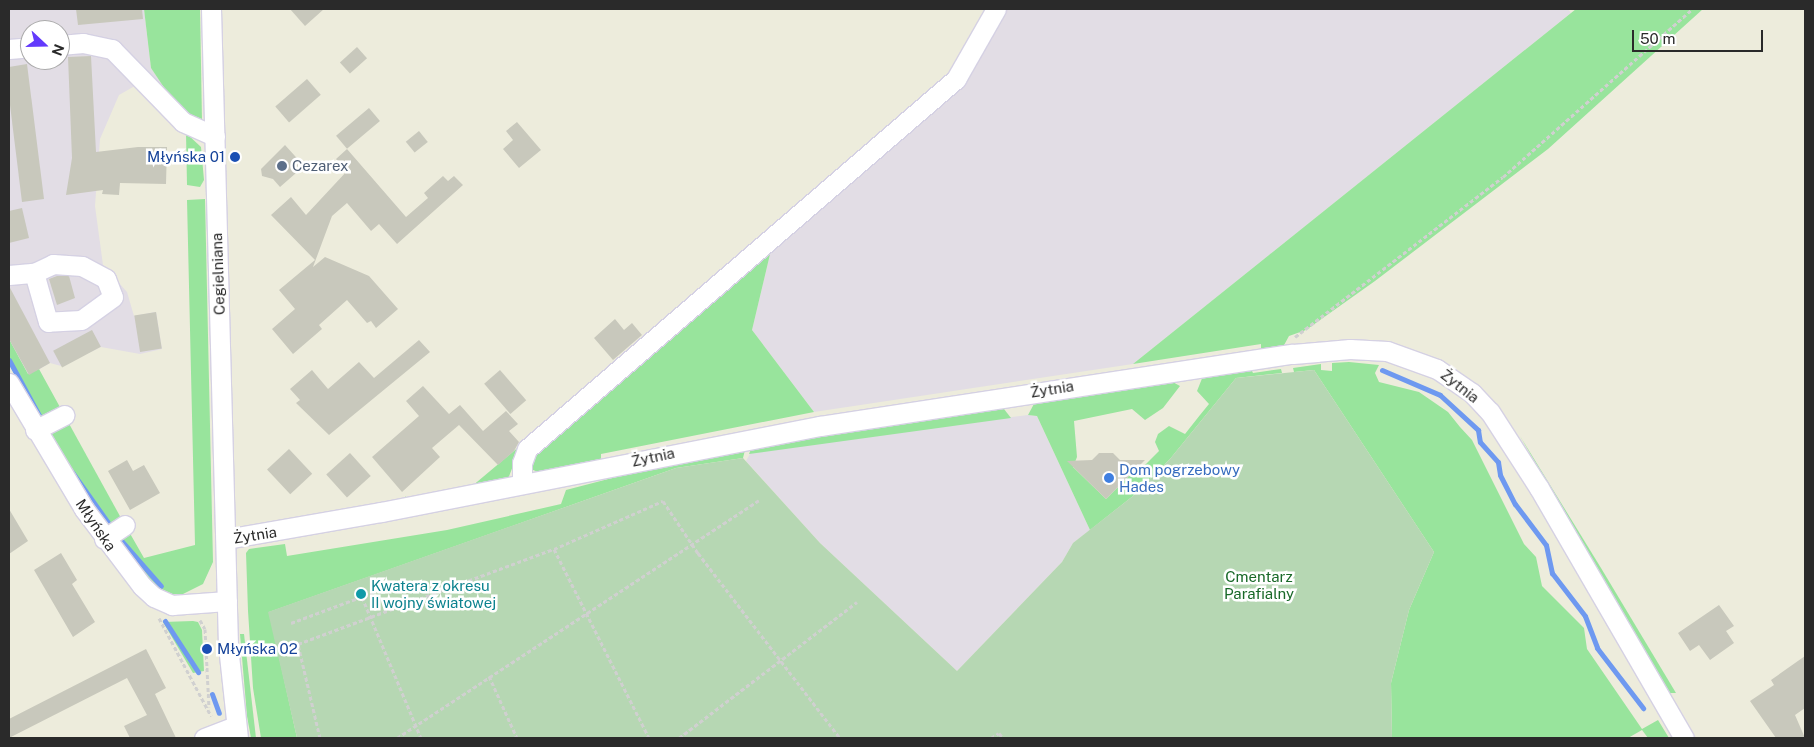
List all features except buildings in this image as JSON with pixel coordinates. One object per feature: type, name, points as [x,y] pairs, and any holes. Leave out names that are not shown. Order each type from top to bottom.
[{"type":"street","name":"Cegielniana","points":[[211,9],[226,540],[226,601],[230,676],[237,732]]},
{"type":"street","points":[[522,484],[522,463],[527,449],[956,79],[996,9]]},
{"type":"street","points":[[70,44],[83,43],[112,49],[183,122],[214,136]]},
{"type":"street","points":[[9,275],[34,273]]},
{"type":"street","name":"Żytnia","points":[[226,540],[820,426],[1293,354],[1350,349],[1386,351],[1437,369],[1472,393],[1490,412],[1518,452],[1684,738]]},
{"type":"street","name":"Młyńska","points":[[9,383],[35,430],[104,539],[154,597],[180,606],[226,601]]},
{"type":"street","points":[[35,430],[64,415]]},
{"type":"street","points":[[104,539],[125,525]]},
{"type":"street","points":[[204,738],[237,732]]},
{"type":"path","points":[[1293,354],[1296,335],[1503,177],[1692,9]]},
{"type":"path","points":[[397,738],[759,500]]},
{"type":"path","points":[[320,738],[298,644],[554,549],[663,501],[693,544],[840,738]]},
{"type":"path","points":[[554,549],[585,615],[649,738]]},
{"type":"path","points":[[291,623],[396,584]]},
{"type":"path","points":[[362,597],[421,738]]},
{"type":"path","points":[[679,738],[857,602]]},
{"type":"path","points":[[156,613],[162,616]]},
{"type":"path","points":[[193,618],[201,621],[205,629],[209,709]]},
{"type":"path","points":[[489,676],[517,738]]},
{"type":"path","points":[[991,738],[999,733],[1002,738]]},
{"type":"shaded area","points":[[9,9],[144,9],[151,68],[181,113],[140,83],[119,95],[100,139],[95,206],[103,265],[127,292],[134,316],[156,312],[162,349],[140,354],[101,347],[61,366],[50,363],[29,375],[9,339]]},
{"type":"shaded area","points":[[1008,9],[1568,9],[1571,13],[1133,364],[814,412],[752,330],[771,250],[967,77],[989,32]]},
{"type":"shaded area","points":[[1028,415],[1037,416],[1090,530],[1073,543],[1062,562],[957,671],[820,543],[746,461],[751,452]]},
{"type":"green space","points":[[144,9],[200,9],[202,121],[181,113],[151,68]]},
{"type":"green space","points":[[1576,9],[1703,9],[1548,149],[1375,281],[1306,330],[1289,336],[1283,347],[1261,352],[1261,344],[1133,364]]},
{"type":"green space","points":[[186,133],[201,147],[204,180],[200,187],[187,185]]},
{"type":"green space","points":[[205,199],[213,562],[203,584],[183,594],[172,594],[156,587],[144,576],[115,540],[128,530],[144,558],[195,545],[187,200]]},
{"type":"green space","points":[[771,250],[752,330],[814,412],[601,454],[601,461],[540,473],[531,469],[531,452]]},
{"type":"green space","points":[[9,339],[28,374],[39,369],[61,409],[39,420],[9,364]]},
{"type":"green space","points":[[1349,362],[1379,365],[1375,373],[1379,382],[1419,392],[1448,412],[1472,440],[1524,544],[1536,557],[1542,586],[1584,628],[1587,649],[1642,729],[1658,720],[1669,738],[1648,738],[1642,730],[1628,738],[1392,738],[1391,683],[1409,610],[1434,552],[1314,370],[1294,372],[1293,368],[1321,364],[1321,370],[1332,371],[1332,363]]},
{"type":"green space","points":[[1251,369],[1253,373],[1281,369],[1282,373],[1236,378],[1170,459],[1133,496],[1090,530],[1037,416],[1028,415],[1035,402],[1169,380],[1180,386],[1163,408],[1145,420],[1132,409],[1074,421],[1077,457],[1073,467],[1106,499],[1139,466],[1142,468],[1159,451],[1155,442],[1158,434],[1169,426],[1185,434],[1209,404],[1197,391],[1203,376]]},
{"type":"green space","name":"Cmentarz Parafialny","points":[[1314,370],[1434,552],[1409,610],[1391,683],[1392,738],[297,738],[268,612],[676,468],[743,458],[820,543],[957,671],[1062,562],[1073,543],[1133,496],[1170,459],[1236,378]]},
{"type":"green space","points":[[997,408],[1004,409],[1011,418],[749,454],[753,444]]},
{"type":"green space","points":[[67,420],[121,518],[108,526],[45,432]]},
{"type":"green space","points":[[1520,436],[1601,568],[1676,693],[1668,693]]},
{"type":"green space","points":[[521,445],[508,479],[402,502],[406,496],[406,499],[471,487]]},
{"type":"green space","points":[[746,446],[743,458],[676,468],[269,612],[297,738],[261,738],[253,688],[248,611],[246,553],[249,549],[285,544],[287,556],[447,530],[561,504],[566,490],[616,477],[614,470]]},
{"type":"green space","points":[[163,622],[198,622],[202,630],[204,671],[193,673]]},
{"type":"green space","points":[[240,634],[244,634],[256,738],[251,738],[247,716]]},
{"type":"waterway","points":[[9,360],[41,419]]},
{"type":"waterway","points":[[1382,370],[1440,395],[1478,430],[1480,442],[1498,462],[1500,475],[1515,504],[1546,545],[1552,573],[1585,616],[1597,648],[1643,708]]},
{"type":"waterway","points":[[72,472],[109,524]]},
{"type":"waterway","points":[[118,537],[161,586]]},
{"type":"waterway","points":[[165,621],[198,672]]},
{"type":"waterway","points":[[212,694],[219,713]]},
{"type":"place","name":"Młyńska 01","points":[[235,157]]},
{"type":"place","name":"Cezarex","points":[[282,166]]},
{"type":"place","name":"Dom pogrzebowy Hades","points":[[1109,478]]},
{"type":"place","name":"Kwatera z okresu II wojny światowej","points":[[361,594]]},
{"type":"place","name":"Młyńska 02","points":[[207,649]]}]
